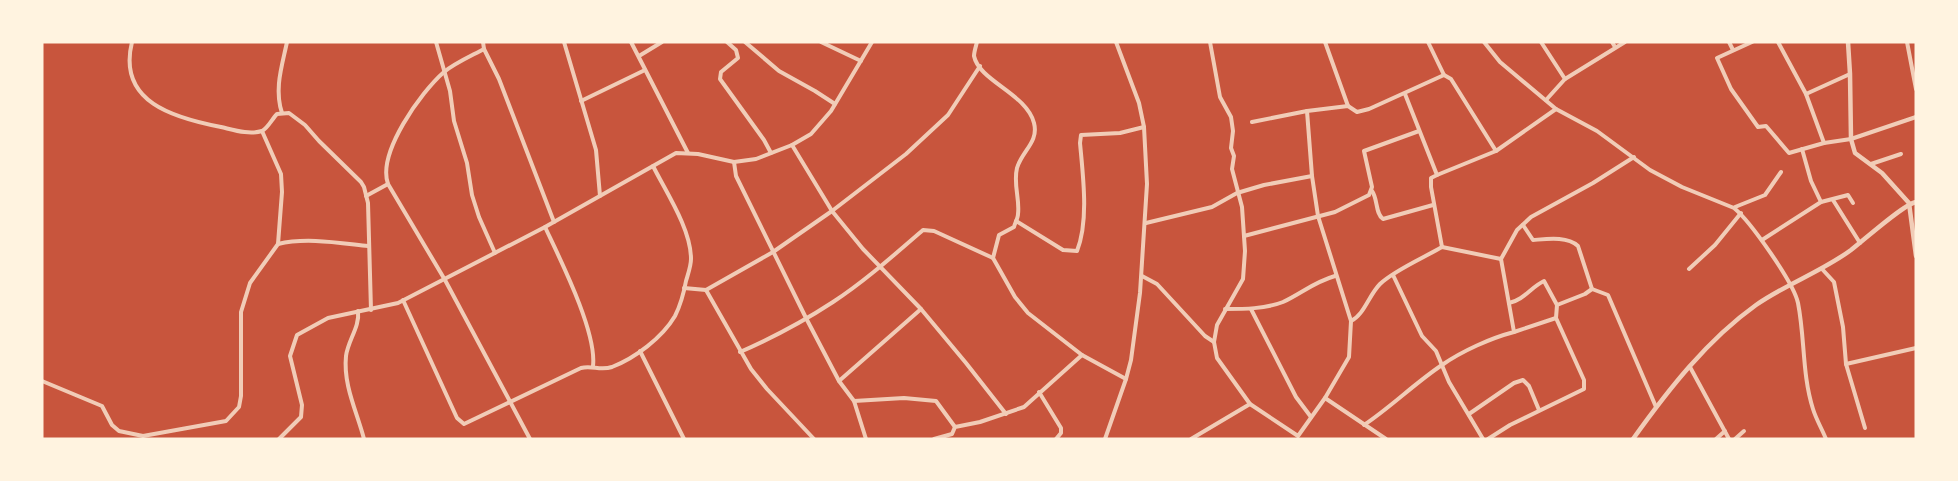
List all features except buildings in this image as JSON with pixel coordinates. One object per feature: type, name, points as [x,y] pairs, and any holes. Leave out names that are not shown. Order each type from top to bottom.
[{"type":"street","points":[[132,42],[129,56],[131,76],[137,90],[160,109],[202,123],[250,133],[262,130],[274,117],[282,113],[294,116],[361,182],[366,196],[371,310]]},
{"type":"street","points":[[282,113],[277,92],[287,42]]},
{"type":"street","points":[[436,42],[450,91],[472,195],[495,253]]},
{"type":"street","points":[[483,42],[554,222]]},
{"type":"street","points":[[564,42],[596,150],[600,196]]},
{"type":"street","points":[[631,42],[688,153]]},
{"type":"street","points":[[639,56],[662,42]]},
{"type":"street","points":[[726,42],[736,50],[738,58],[721,72],[720,79],[771,153]]},
{"type":"street","points":[[746,42],[779,71],[835,104]]},
{"type":"street","points":[[821,42],[861,61]]},
{"type":"street","points":[[279,439],[301,417],[302,405],[290,356],[297,335],[328,318],[371,310],[403,300],[445,280],[676,153],[688,153],[734,162],[756,159],[792,145],[811,134],[835,104],[872,42]]},
{"type":"street","points":[[977,42],[974,55],[980,66],[988,76],[1029,111],[1035,124],[1034,140],[1023,154],[1017,170],[1018,214],[1016,221],[1014,227],[999,236],[993,258]]},
{"type":"street","points":[[1105,439],[1131,360],[1142,276],[1148,184],[1144,127],[1139,103],[1116,42]]},
{"type":"street","points":[[1210,42],[1220,98],[1231,117],[1233,131],[1231,148],[1234,156],[1232,169],[1242,207],[1245,268],[1243,279],[1217,325],[1214,342],[1217,358],[1250,404],[1303,439]]},
{"type":"street","points":[[1325,42],[1348,106],[1357,112],[1369,110],[1444,75]]},
{"type":"street","points":[[1428,42],[1444,75],[1451,79],[1496,152]]},
{"type":"street","points":[[1484,42],[1500,62],[1556,109],[1597,131],[1650,170],[1741,213],[1762,240],[1798,301],[1813,408],[1826,439]]},
{"type":"street","points":[[1541,42],[1565,79]]},
{"type":"street","points":[[1612,42],[1615,48]]},
{"type":"street","points":[[1546,100],[1565,79],[1625,42]]},
{"type":"street","points":[[1729,42],[1732,50]]},
{"type":"street","points":[[1752,42],[1717,58],[1731,88],[1758,127],[1766,126],[1789,153],[1824,143],[1851,139],[1916,117]]},
{"type":"street","points":[[1778,42],[1806,94],[1824,143]]},
{"type":"street","points":[[1848,42],[1851,139],[1855,153],[1871,164],[1909,203],[1916,256]]},
{"type":"street","points":[[1907,42],[1916,87]]},
{"type":"street","points":[[484,49],[444,71],[417,104],[396,138],[385,173],[388,184],[445,280],[530,439]]},
{"type":"street","points":[[684,288],[706,290],[773,252],[832,211],[906,154],[948,115],[980,66]]},
{"type":"street","points":[[581,101],[645,70]]},
{"type":"street","points":[[1806,94],[1850,75]]},
{"type":"street","points":[[1405,94],[1437,175]]},
{"type":"street","points":[[1252,122],[1307,111],[1348,106]]},
{"type":"street","points":[[1442,247],[1433,204],[1431,178],[1496,152],[1556,109]]},
{"type":"street","points":[[1298,436],[1325,398],[1349,357],[1351,321],[1318,216],[1307,111]]},
{"type":"street","points":[[1016,221],[1063,250],[1077,251],[1081,242],[1083,208],[1080,143],[1082,135],[1120,133],[1144,127]]},
{"type":"street","points":[[42,381],[102,406],[112,425],[119,431],[149,437],[226,421],[239,407],[241,312],[250,283],[278,244],[281,174],[262,130]]},
{"type":"street","points":[[1244,236],[1341,209],[1370,195],[1371,179],[1364,151],[1419,131]]},
{"type":"street","points":[[792,145],[832,211],[863,249],[921,309],[1006,414]]},
{"type":"street","points":[[1802,149],[1811,181],[1821,202]]},
{"type":"street","points":[[1871,164],[1901,154]]},
{"type":"street","points":[[1514,332],[1501,259],[1517,230],[1532,217],[1634,157]]},
{"type":"street","points":[[734,162],[736,176],[806,318],[839,381],[854,401],[864,438]]},
{"type":"street","points":[[403,300],[458,420],[467,424],[581,368],[612,367],[656,339],[675,316],[691,259],[688,240],[681,220],[653,166]]},
{"type":"street","points":[[1734,208],[1766,195],[1781,172]]},
{"type":"street","points":[[1146,223],[1212,207],[1238,193],[1264,185],[1312,176]]},
{"type":"street","points":[[366,196],[388,184]]},
{"type":"street","points":[[1371,191],[1383,219],[1433,204]]},
{"type":"street","points":[[1762,240],[1821,202],[1848,195],[1853,203]]},
{"type":"street","points":[[1833,200],[1860,243]]},
{"type":"street","points":[[1633,439],[1656,407],[1722,332],[1756,305],[1790,284],[1832,264],[1909,203],[1916,202]]},
{"type":"street","points":[[1689,269],[1715,245],[1741,213]]},
{"type":"street","points":[[1523,225],[1533,240],[1552,239],[1574,243],[1578,246],[1592,289]]},
{"type":"street","points":[[544,227],[576,297],[587,330],[593,366]]},
{"type":"street","points":[[740,352],[770,339],[833,302],[923,230],[934,231],[993,258],[1015,297],[1028,313],[1082,355],[1126,379]]},
{"type":"street","points":[[278,244],[288,241],[368,246]]},
{"type":"street","points":[[1351,321],[1356,319],[1370,295],[1382,282],[1442,247],[1501,259]]},
{"type":"street","points":[[1822,269],[1834,282],[1843,327],[1846,363],[1865,428]]},
{"type":"street","points":[[1393,275],[1422,336],[1436,351],[1449,382],[1483,439]]},
{"type":"street","points":[[1142,276],[1157,284],[1214,342]]},
{"type":"street","points":[[1225,309],[1251,309],[1281,303],[1308,286],[1335,276]]},
{"type":"street","points":[[1488,439],[1539,410],[1584,389],[1584,380],[1556,318],[1557,305],[1544,281],[1536,284],[1517,301],[1509,303]]},
{"type":"street","points":[[1557,305],[1592,289]]},
{"type":"street","points":[[1592,289],[1608,295],[1656,407]]},
{"type":"street","points":[[706,290],[740,352],[767,389],[814,439]]},
{"type":"street","points":[[839,381],[921,309]]},
{"type":"street","points":[[1251,309],[1296,397],[1311,417]]},
{"type":"street","points":[[358,311],[358,320],[347,347],[345,370],[346,382],[364,439]]},
{"type":"street","points":[[1364,425],[1443,364],[1498,336],[1556,318]]},
{"type":"street","points":[[1846,363],[1916,348]]},
{"type":"street","points":[[639,351],[684,439]]},
{"type":"street","points":[[955,427],[980,422],[1024,407],[1082,355]]},
{"type":"street","points":[[1690,367],[1729,439]]},
{"type":"street","points":[[1469,414],[1514,383],[1523,380],[1529,386],[1539,410]]},
{"type":"street","points":[[1039,392],[1061,428],[1061,433],[1056,439]]},
{"type":"street","points":[[854,401],[904,398],[936,401],[955,427],[953,436],[934,439]]},
{"type":"street","points":[[1325,398],[1386,439]]},
{"type":"street","points":[[1191,439],[1250,404]]},
{"type":"street","points":[[1716,439],[1725,430]]},
{"type":"street","points":[[1735,439],[1744,431]]}]
